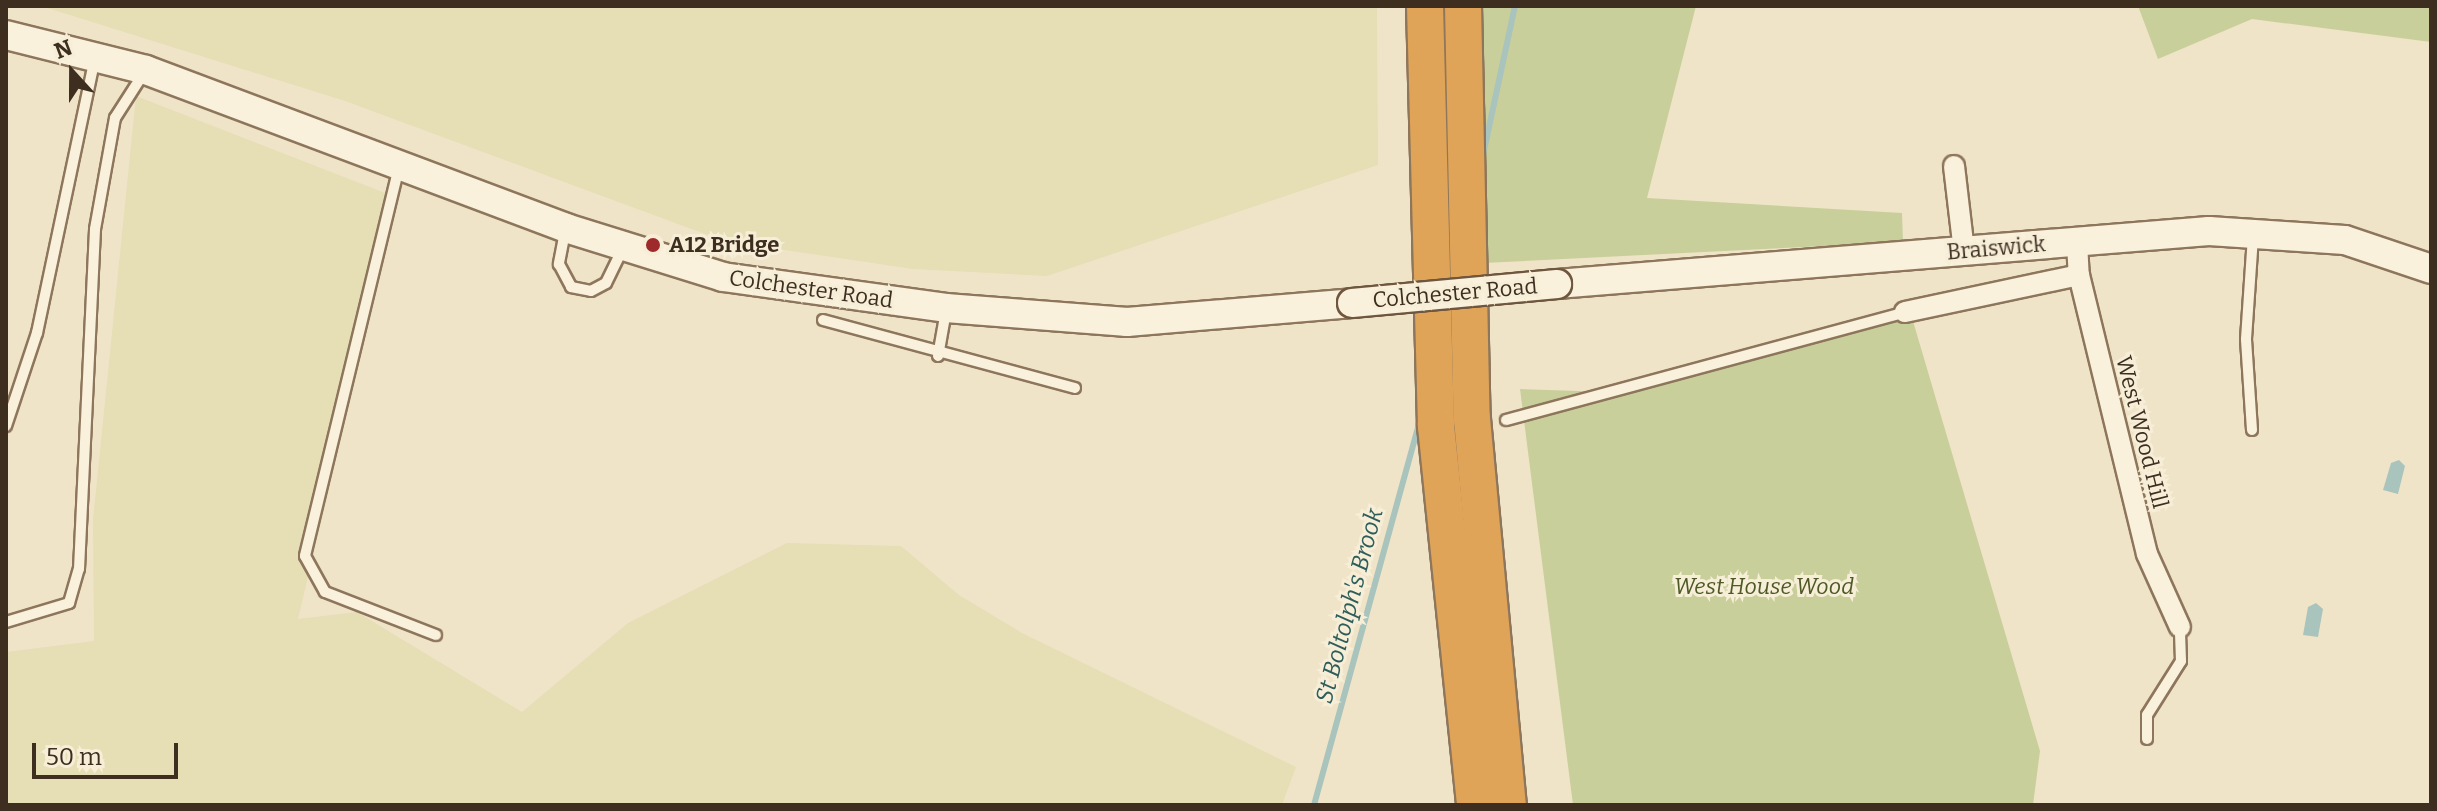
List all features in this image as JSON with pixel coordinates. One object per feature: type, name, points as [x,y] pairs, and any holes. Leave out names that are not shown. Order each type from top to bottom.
[{"type":"highway","points":[[1425,6],[1436,426],[1475,805]]},
{"type":"highway","points":[[1463,6],[1472,419],[1508,805]]},
{"type":"main road","name":"Colchester Road","points":[[6,35],[146,70],[566,228],[723,277],[946,308],[1127,322],[1557,284]]},
{"type":"main road","name":"Braiswick","points":[[1557,284],[2077,242],[2253,234],[2345,240],[2431,269]]},
{"type":"street","points":[[1954,166],[1964,251]]},
{"type":"street","name":"West Wood Hill","points":[[2077,242],[2079,275],[2147,554],[2180,627]]},
{"type":"street","points":[[1905,312],[2079,275]]},
{"type":"lane","points":[[6,426],[37,333],[96,56]]},
{"type":"lane","points":[[6,622],[69,603],[79,569],[95,229],[115,118],[146,70]]},
{"type":"lane","points":[[399,165],[305,556],[325,592],[436,635]]},
{"type":"lane","points":[[566,228],[559,264],[571,287],[591,291],[606,283],[623,246]]},
{"type":"lane","points":[[2252,430],[2246,339],[2253,234]]},
{"type":"lane","points":[[938,356],[946,308]]},
{"type":"lane","points":[[1506,420],[1905,312]]},
{"type":"lane","points":[[823,320],[938,356],[1075,388]]},
{"type":"lane","points":[[2147,739],[2147,715],[2181,661],[2180,627]]},
{"type":"shaded area","points":[[41,6],[1377,6],[1378,165],[1047,276],[913,269],[724,241],[345,101]]},
{"type":"shaded area","points":[[136,96],[398,198],[298,619],[357,612],[522,712],[628,623],[787,543],[901,546],[959,595],[1022,633],[1296,767],[1282,805],[6,805],[6,652],[94,641],[93,520]]},
{"type":"green space","points":[[1476,6],[1696,6],[1647,198],[1902,213],[1903,242],[1484,263]]},
{"type":"green space","points":[[2138,6],[2431,6],[2431,42],[2252,19],[2158,59]]},
{"type":"green space","name":"West House Wood","points":[[1910,311],[2040,751],[2033,805],[1573,805],[1520,389],[1611,392]]},
{"type":"water","points":[[2399,460],[2405,466],[2398,494],[2383,490],[2391,463]]},
{"type":"water","points":[[2316,603],[2323,609],[2318,637],[2303,635],[2308,607]]},
{"type":"waterway","points":[[1483,155],[1515,6]]},
{"type":"waterway","name":"St Boltolph's Brook","points":[[1314,805],[1420,421]]},
{"type":"place","name":"A12 Bridge","points":[[653,245]]}]
